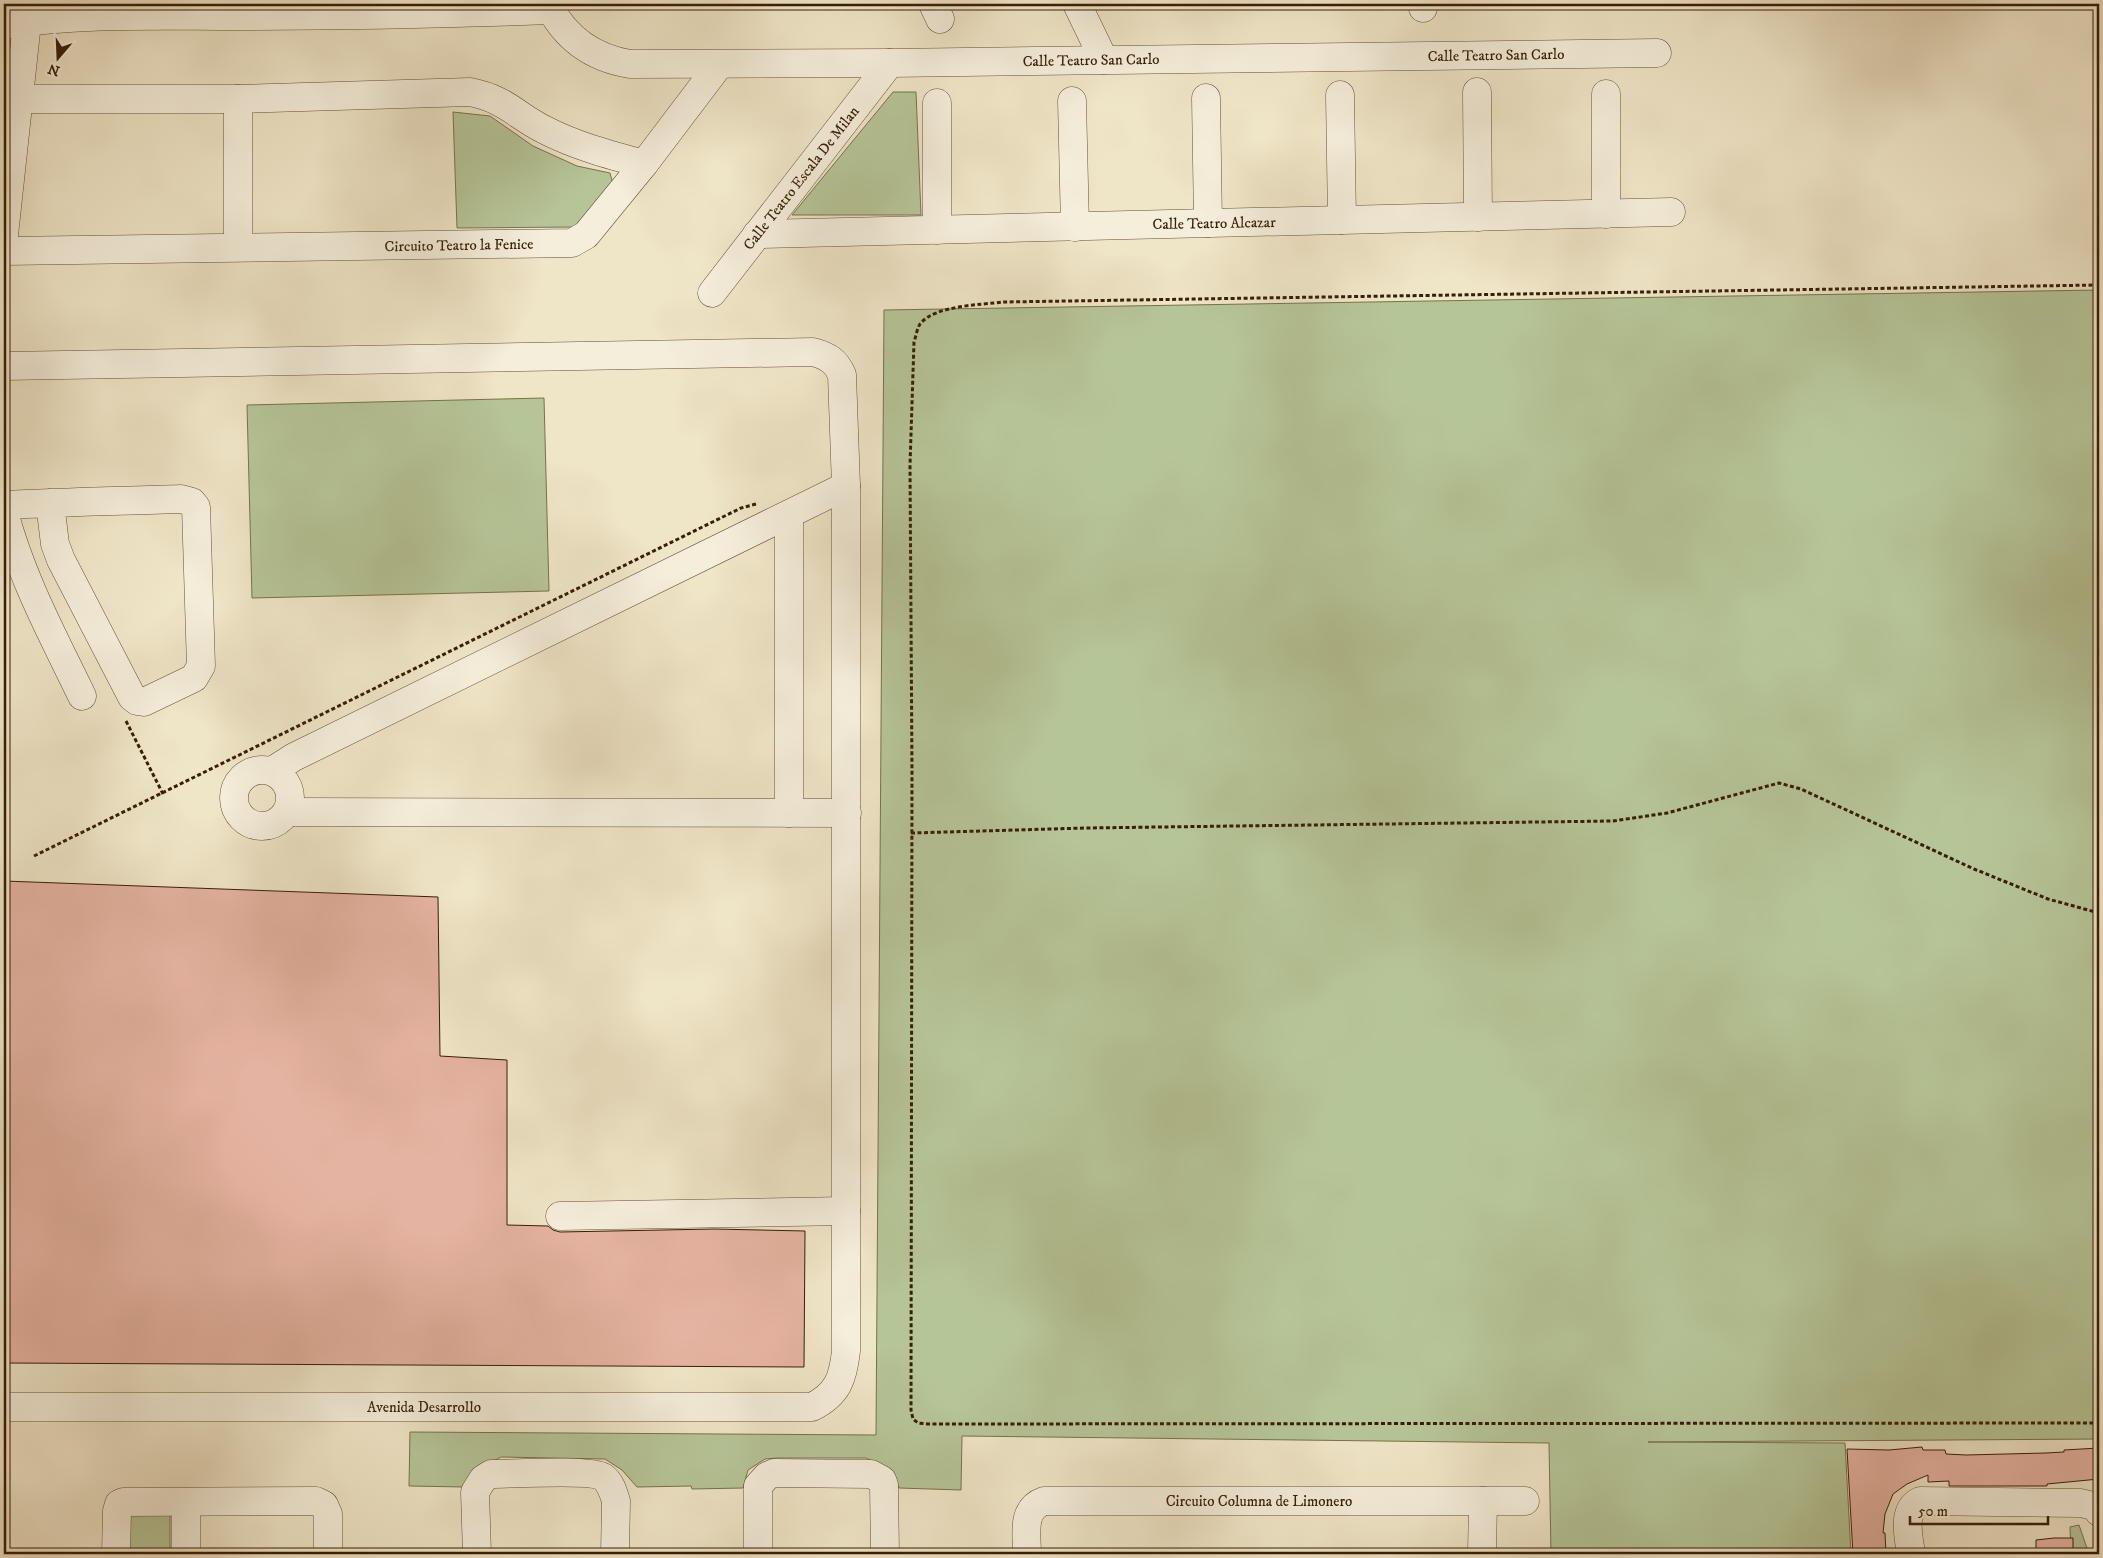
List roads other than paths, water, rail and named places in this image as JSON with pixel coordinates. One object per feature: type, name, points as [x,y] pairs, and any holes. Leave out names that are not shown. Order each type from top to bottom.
[{"type":"street","points":[[1077,4],[1104,60]]},
{"type":"street","points":[[4,6],[20,13],[93,17],[322,16],[550,7]]},
{"type":"street","name":"Calle Teatro San Carlo","points":[[550,7],[571,36],[598,56],[630,64],[890,63],[1657,53]]},
{"type":"street","points":[[4,235],[18,98],[20,13]]},
{"type":"street","name":"Calle Teatro Escala De Milan","points":[[712,293],[890,63]]},
{"type":"street","name":"Circuito Teatro la Fenice","points":[[4,252],[572,243],[586,234],[644,164],[719,64]]},
{"type":"street","points":[[18,98],[238,99],[470,92],[488,96],[504,103],[543,130],[571,142],[644,164]]},
{"type":"street","points":[[1476,92],[1478,217]]},
{"type":"street","points":[[1606,94],[1606,214]]},
{"type":"street","points":[[1340,95],[1342,220]]},
{"type":"street","points":[[1206,98],[1208,223]]},
{"type":"street","points":[[238,99],[238,247]]},
{"type":"street","points":[[1072,101],[1075,227]]},
{"type":"street","points":[[937,103],[937,230]]},
{"type":"street","name":"Calle Teatro Alcazar","points":[[757,234],[1671,212]]},
{"type":"street","points":[[4,366],[813,352],[826,356],[837,364],[842,375],[846,486],[846,1211],[560,1216]]},
{"type":"street","points":[[272,771],[302,753],[846,486]]},
{"type":"street","points":[[4,505],[50,503],[181,499],[192,502],[196,508],[201,666],[194,678],[144,702],[137,701],[132,697],[61,560],[55,544],[50,503]]},
{"type":"street","points":[[4,512],[13,546],[31,590],[82,696]]},
{"type":"street","points":[[789,515],[789,813]]},
{"type":"street","points":[[252,771],[272,771],[286,783],[290,792],[291,801],[288,812],[276,823],[267,826],[258,827],[249,824],[241,818],[233,802],[237,784],[252,771]]},
{"type":"street","points":[[288,812],[847,813]]},
{"type":"street","name":"Avenida Desarrollo","points":[[4,1407],[812,1407],[826,1400],[836,1388],[844,1369],[846,1351],[846,1211]]},
{"type":"street","points":[[477,1554],[475,1492],[483,1479],[491,1474],[595,1473],[610,1483],[616,1501],[615,1554]]},
{"type":"street","points":[[758,1554],[758,1486],[766,1476],[784,1473],[871,1474],[877,1476],[884,1486],[885,1554]]},
{"type":"street","name":"Circuito Columna de Limonero","points":[[1027,1554],[1028,1515],[1031,1508],[1044,1501],[1525,1501]]},
{"type":"street","points":[[1482,1501],[1482,1554]]},
{"type":"street","points":[[1911,1554],[1908,1518],[1910,1509],[1920,1501],[2081,1503],[2097,1507],[2099,1512]]},
{"type":"street","points":[[116,1554],[117,1511],[121,1503],[186,1502],[321,1502],[328,1514],[328,1554]]},
{"type":"street","points":[[186,1502],[186,1554]]}]
